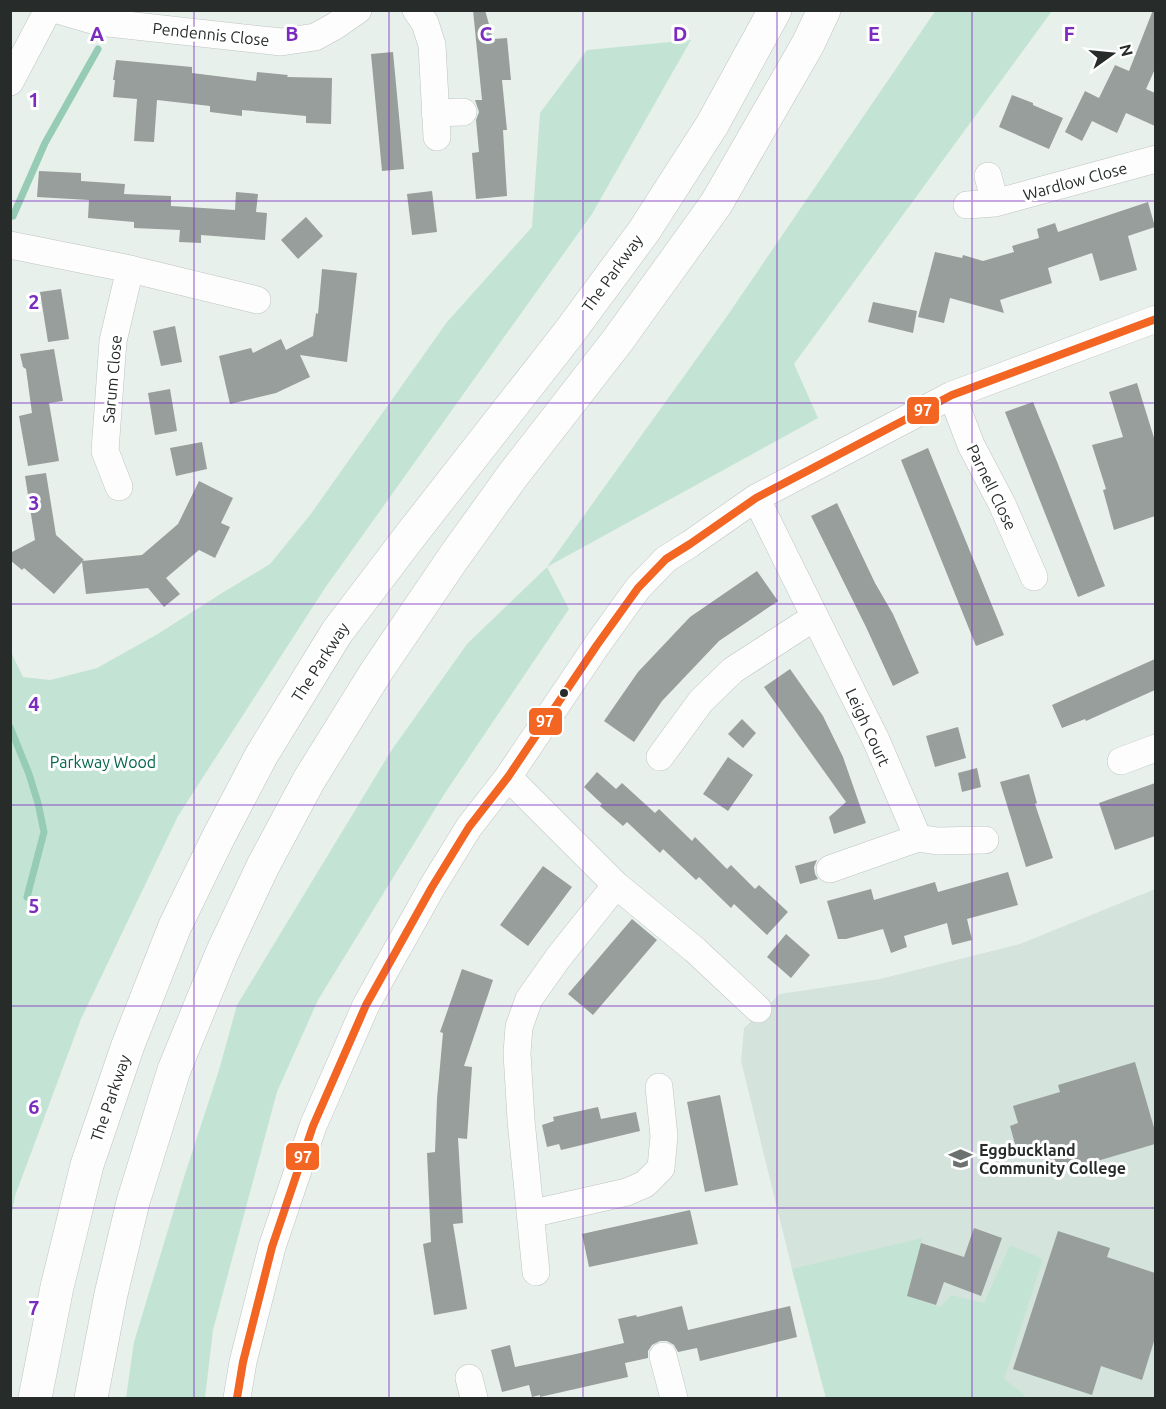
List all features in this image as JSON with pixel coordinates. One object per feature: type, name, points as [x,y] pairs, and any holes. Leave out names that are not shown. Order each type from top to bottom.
[{"type":"highway","name":"The Parkway","points":[[35,1398],[57,1287],[87,1165],[128,1046],[175,927],[261,756],[337,632],[568,334],[644,231],[712,125],[775,10]]},
{"type":"highway","points":[[716,204],[808,44],[824,10]]},
{"type":"highway","points":[[91,1398],[111,1294],[133,1202],[174,1070],[222,953],[263,866],[309,780],[376,672],[453,556],[618,340],[792,102],[842,10]]},
{"type":"street","points":[[10,82],[48,10]]},
{"type":"street","name":"Pendennis Close","points":[[58,10],[99,22],[281,42],[315,37],[335,27],[358,10]]},
{"type":"street","points":[[416,10],[425,23],[432,45],[436,125],[463,112]]},
{"type":"street","name":"Wardlow Close","points":[[967,205],[995,203],[1155,159]]},
{"type":"street","points":[[988,176],[995,203]]},
{"type":"street","points":[[10,245],[130,269],[257,300]]},
{"type":"street","name":"Sarum Close","points":[[119,487],[105,451],[113,341],[130,269]]},
{"type":"street","points":[[237,1398],[243,1362],[272,1247],[313,1126],[366,1005],[432,887],[469,827],[508,777],[638,588],[666,559],[756,498],[952,395],[1155,319]]},
{"type":"street","name":"Parnell Close","points":[[952,395],[971,445],[1002,504],[1034,577]]},
{"type":"street","name":"Leigh Court","points":[[756,498],[876,740],[918,838]]},
{"type":"street","points":[[660,757],[700,701],[733,670],[815,617]]},
{"type":"street","points":[[1122,761],[1150,742]]},
{"type":"street","points":[[508,777],[616,885],[694,950],[758,1009]]},
{"type":"street","points":[[830,869],[918,838],[937,841],[985,840]]},
{"type":"street","points":[[536,1272],[521,1120],[517,1053],[519,1027],[529,999],[558,958],[616,885]]},
{"type":"street","points":[[530,1214],[627,1192],[645,1184],[660,1168],[664,1136],[659,1087]]},
{"type":"street","points":[[663,1356],[674,1398]]},
{"type":"shaded area","name":"Eggbuckland Community College","points":[[1155,889],[1155,1398],[826,1398],[741,1061],[744,1028],[780,994],[880,979],[1020,944]]},
{"type":"green space","points":[[936,10],[1052,11],[794,364],[818,418],[547,567],[725,319]]},
{"type":"green space","name":"Parkway Wood","points":[[691,40],[592,214],[325,588],[178,816],[81,1019],[15,1196],[11,1219],[11,652],[23,677],[50,680],[97,668],[156,635],[270,564],[310,515],[447,322],[532,227],[540,113],[587,50]]},
{"type":"green space","points":[[547,567],[569,609],[445,793],[318,1000],[277,1092],[213,1330],[205,1398],[126,1398],[134,1342],[237,1005],[391,751],[467,644]]},
{"type":"green space","points":[[922,1238],[907,1296],[940,1307],[951,1295],[984,1303],[1010,1245],[1043,1259],[1004,1379],[1025,1395],[1023,1398],[826,1398],[792,1269]]},
{"type":"building","points":[[473,10],[485,10],[493,39],[507,38],[511,80],[502,80],[507,130],[503,130],[507,196],[476,199],[472,153],[479,152],[476,120],[479,112],[475,100],[482,100]]},
{"type":"building","points":[[1153,10],[1155,10],[1155,69],[1146,89],[1155,93],[1155,126],[1126,113],[1117,133],[1092,121],[1082,141],[1065,132],[1085,91],[1099,98],[1115,65],[1129,71]]},
{"type":"building","points":[[393,52],[404,169],[382,171],[371,54]]},
{"type":"building","points":[[116,60],[192,67],[192,73],[256,81],[257,72],[288,75],[287,77],[332,78],[331,124],[306,123],[306,116],[242,110],[242,116],[210,112],[210,106],[157,100],[154,142],[134,141],[137,99],[113,97]]},
{"type":"building","points":[[1012,95],[1063,118],[1049,149],[999,127]]},
{"type":"building","points":[[39,171],[81,173],[81,181],[125,184],[124,194],[171,196],[171,206],[235,210],[236,192],[258,194],[256,212],[267,213],[265,240],[201,235],[201,243],[179,242],[180,230],[134,228],[134,222],[88,218],[89,200],[37,197]]},
{"type":"building","points":[[432,191],[437,232],[412,235],[407,194]]},
{"type":"building","points":[[1148,202],[1155,227],[1128,236],[1137,270],[1100,281],[1092,253],[1048,268],[1052,283],[1000,300],[1004,313],[950,298],[944,323],[918,317],[935,252],[962,258],[963,255],[983,261],[1014,252],[1012,246],[1039,238],[1037,229],[1055,223],[1058,232]]},
{"type":"building","points":[[306,217],[323,236],[298,259],[281,240]]},
{"type":"building","points":[[322,269],[357,273],[347,362],[300,355],[310,377],[276,393],[230,404],[219,356],[251,348],[253,353],[281,339],[286,350],[313,336],[316,313],[318,314]]},
{"type":"building","points":[[61,289],[69,339],[48,342],[40,292]]},
{"type":"building","points":[[873,302],[917,311],[913,333],[868,322]]},
{"type":"building","points":[[175,326],[182,362],[161,366],[153,331]]},
{"type":"building","points":[[54,349],[63,401],[49,403],[59,461],[28,466],[19,416],[32,413],[26,369],[23,367],[20,354]]},
{"type":"building","points":[[1137,383],[1155,441],[1155,516],[1114,530],[1103,490],[1106,489],[1092,445],[1123,437],[1109,392]]},
{"type":"building","points":[[170,389],[177,431],[155,435],[148,393]]},
{"type":"building","points":[[1033,402],[1105,586],[1078,597],[1005,412]]},
{"type":"building","points":[[202,442],[207,469],[176,476],[170,448]]},
{"type":"building","points":[[928,448],[1004,635],[976,646],[901,460]]},
{"type":"building","points":[[46,473],[56,535],[84,560],[82,561],[142,555],[178,524],[199,481],[233,498],[221,523],[230,527],[215,558],[199,550],[166,578],[180,594],[164,607],[148,588],[86,594],[82,562],[54,594],[24,568],[22,570],[10,560],[10,553],[35,540],[25,476]]},
{"type":"building","points":[[837,503],[875,583],[893,614],[919,673],[893,686],[811,516]]},
{"type":"building","points":[[757,571],[778,601],[719,641],[662,701],[634,742],[604,721],[638,672],[690,617]]},
{"type":"building","points":[[1155,659],[1155,690],[1086,721],[1085,719],[1062,728],[1052,705]]},
{"type":"building","points":[[790,669],[823,716],[843,757],[866,823],[834,834],[829,817],[846,802],[764,687]]},
{"type":"building","points":[[742,719],[756,733],[743,748],[728,734]]},
{"type":"building","points":[[958,727],[966,758],[935,767],[926,736]]},
{"type":"building","points":[[728,757],[753,775],[728,811],[703,794]]},
{"type":"building","points":[[977,768],[981,787],[962,792],[958,773]]},
{"type":"building","points":[[597,772],[616,789],[622,783],[655,813],[659,809],[692,841],[695,837],[727,869],[731,865],[755,889],[759,885],[788,912],[767,935],[734,904],[731,908],[699,877],[696,880],[663,849],[660,853],[627,822],[623,826],[600,806],[602,804],[584,787]]},
{"type":"building","points":[[1029,774],[1037,803],[1035,804],[1053,858],[1026,867],[1000,782]]},
{"type":"building","points":[[1155,783],[1155,836],[1115,850],[1099,803]]},
{"type":"building","points":[[817,860],[814,867],[818,879],[800,884],[795,866]]},
{"type":"building","points":[[543,866],[572,887],[528,946],[500,925]]},
{"type":"building","points":[[1008,872],[1018,905],[967,919],[972,940],[952,945],[947,923],[904,936],[907,947],[891,953],[883,929],[838,939],[827,901],[871,889],[874,900],[935,882],[938,892]]},
{"type":"building","points":[[632,919],[657,940],[593,1015],[568,994]]},
{"type":"building","points":[[786,934],[810,955],[791,978],[767,957]]},
{"type":"building","points":[[462,969],[493,980],[464,1066],[472,1067],[467,1139],[458,1138],[463,1223],[453,1224],[467,1309],[434,1315],[423,1244],[431,1242],[427,1153],[435,1152],[443,1033],[440,1032]]},
{"type":"building","points":[[1135,1062],[1155,1131],[1155,1144],[1053,1174],[1045,1147],[1026,1152],[1025,1148],[1017,1151],[1010,1126],[1018,1123],[1013,1106],[1060,1092],[1058,1085]]},
{"type":"building","points":[[720,1095],[738,1185],[705,1192],[687,1102]]},
{"type":"building","points":[[598,1107],[601,1119],[636,1112],[640,1131],[561,1150],[559,1144],[547,1147],[542,1125],[554,1121],[553,1117]]},
{"type":"building","points":[[690,1210],[698,1244],[589,1267],[582,1234]]},
{"type":"building","points":[[974,1228],[1002,1238],[981,1296],[944,1282],[936,1305],[907,1296],[921,1243],[964,1257]]},
{"type":"building","points":[[1058,1231],[1110,1248],[1107,1257],[1155,1273],[1155,1338],[1142,1380],[1101,1366],[1092,1395],[1013,1369]]},
{"type":"building","points":[[682,1306],[688,1330],[790,1306],[797,1337],[700,1361],[697,1348],[678,1352],[674,1345],[667,1341],[660,1341],[652,1345],[648,1351],[648,1358],[625,1363],[628,1377],[540,1397],[540,1395],[532,1397],[529,1385],[502,1392],[491,1350],[510,1345],[515,1367],[624,1343],[618,1319],[636,1315],[637,1317]]},
{"type":"waterway","points":[[13,216],[45,143],[98,49]]},
{"type":"waterway","points":[[10,727],[29,774],[44,832],[27,897]]},
{"type":"transit line","name":"97","points":[[237,1398],[243,1362],[272,1247],[313,1126],[366,1005],[432,887],[469,827],[508,777],[638,588],[666,559],[756,498],[952,395],[1156,319]]},
{"type":"place","name":"Eggbuckland Community College","points":[[961,1159]]}]
